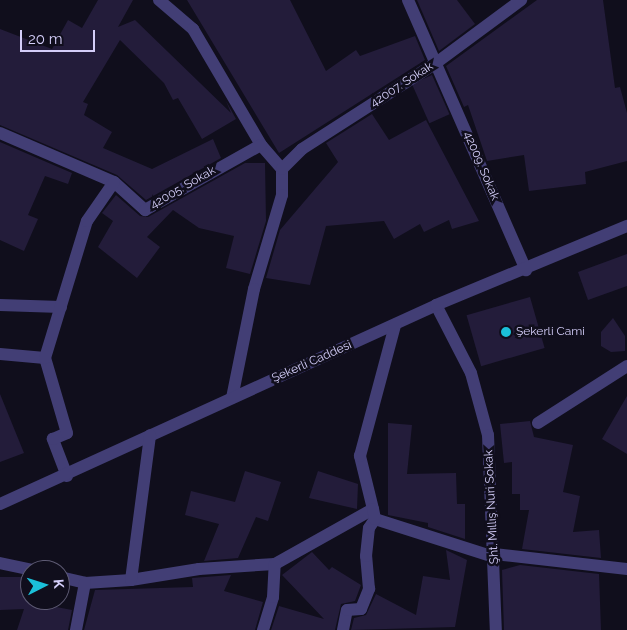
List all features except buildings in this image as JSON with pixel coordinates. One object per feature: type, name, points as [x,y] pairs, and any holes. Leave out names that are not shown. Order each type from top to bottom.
[{"type":"street","points":[[159,0],[193,29],[260,145],[282,169],[282,195],[254,289],[232,398]]},
{"type":"street","name":"42009. Sokak","points":[[408,0],[526,270]]},
{"type":"street","name":"42007. Sokak","points":[[282,169],[302,149],[436,63],[521,0]]},
{"type":"street","name":"42005. Sokak","points":[[0,133],[114,182],[145,210],[260,145]]},
{"type":"street","points":[[66,476],[53,439],[67,433],[45,358],[87,221],[114,182]]},
{"type":"street","name":"Şekerli Caddesi","points":[[0,504],[66,476],[150,435],[436,305],[626,228]]},
{"type":"street","points":[[0,305],[61,307]]},
{"type":"street","name":"Şht. Mıllış Nuri Sokak","points":[[436,305],[471,373],[488,435],[496,630]]},
{"type":"street","points":[[343,630],[347,610],[361,609],[369,588],[369,528],[374,514],[360,456],[395,325]]},
{"type":"street","points":[[0,354],[45,358]]},
{"type":"street","points":[[538,423],[627,366]]},
{"type":"street","points":[[130,580],[150,435]]},
{"type":"street","points":[[70,579],[85,583],[130,580],[199,569],[275,564],[374,514],[494,555],[627,569]]},
{"type":"street","points":[[0,563],[20,567]]},
{"type":"street","points":[[263,630],[273,597],[275,564]]},
{"type":"street","points":[[76,630],[85,583]]},
{"type":"place","name":"Şekerli Cami","points":[[506,332]]}]
